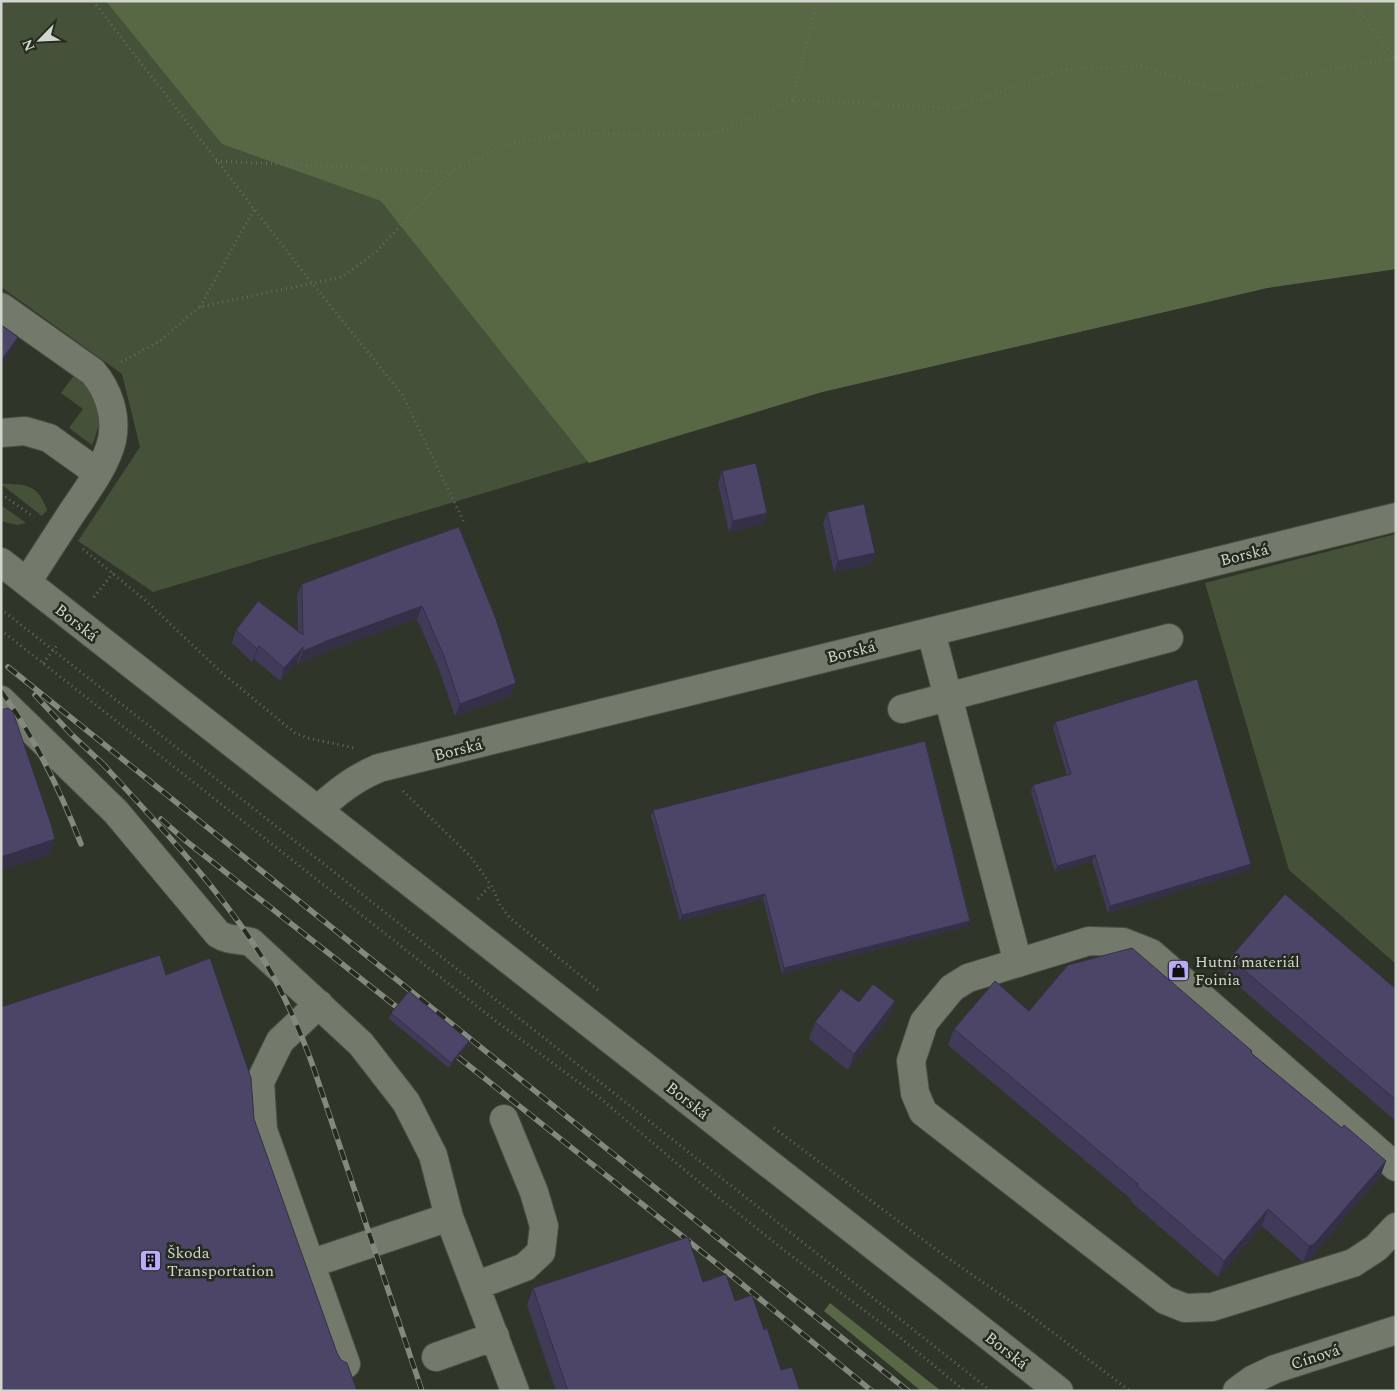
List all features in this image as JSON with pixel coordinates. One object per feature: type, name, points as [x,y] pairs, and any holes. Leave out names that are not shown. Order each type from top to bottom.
[{"type":"street","points":[[1,307],[83,364],[96,376],[108,394],[111,408],[112,440],[98,473],[27,582]]},
{"type":"street","points":[[1,433],[26,431],[49,438],[98,473]]},
{"type":"street","name":"Borská","points":[[318,810],[344,787],[360,776],[379,768],[1396,517]]},
{"type":"street","name":"Borská","points":[[1,562],[1059,1391]]},
{"type":"street","points":[[931,632],[1018,963]]},
{"type":"street","points":[[902,709],[1169,638]]},
{"type":"street","points":[[1,700],[116,812],[218,934],[227,939],[251,942],[361,1044],[406,1102],[433,1155],[449,1217],[515,1391]]},
{"type":"street","points":[[1396,1167],[1151,953],[1123,942],[1089,941],[968,978],[952,988],[924,1022],[911,1061],[915,1093],[923,1112],[1165,1300],[1185,1308],[1212,1307],[1353,1263],[1376,1248],[1396,1227]]},
{"type":"street","points":[[319,1004],[280,1041],[260,1082],[264,1130],[346,1364]]},
{"type":"street","points":[[475,1286],[525,1267],[541,1252],[544,1226],[534,1192],[504,1119]]},
{"type":"street","points":[[310,1264],[449,1217]]},
{"type":"street","name":"Cínová","points":[[1237,1391],[1252,1380],[1275,1369],[1396,1330]]},
{"type":"street","points":[[436,1357],[495,1336]]},
{"type":"path","points":[[93,1],[311,282],[402,394],[464,522]]},
{"type":"path","points":[[793,100],[817,1]]},
{"type":"path","points":[[199,307],[342,277],[376,252],[450,172],[505,144],[575,133],[711,135],[793,100],[955,108],[1062,70],[1142,66],[1214,90],[1395,59],[1351,1]]},
{"type":"path","points":[[216,161],[450,172]]},
{"type":"path","points":[[96,376],[160,341],[199,307],[254,209]]},
{"type":"path","points":[[1,494],[35,518],[60,531],[113,572],[178,630],[221,672],[295,733],[308,738],[351,747],[363,752],[470,856],[491,885],[500,905],[510,918],[602,993]]},
{"type":"path","points":[[1,609],[991,1391]]},
{"type":"path","points":[[1,630],[497,1022],[600,1098],[688,1173],[785,1251],[897,1335],[965,1391]]},
{"type":"path","points":[[768,1123],[945,1256],[1026,1312],[1130,1391]]},
{"type":"green space","points":[[1,1],[1396,1],[1396,269],[1267,288],[822,392],[153,592],[78,541],[140,447],[122,374],[1,287]]},
{"type":"green space","points":[[106,1],[1396,1],[1396,269],[1267,288],[822,392],[589,463],[381,201],[222,144]]},
{"type":"green space","points":[[75,374],[89,390],[97,406],[98,424],[92,445],[69,428],[83,409],[61,393]]},
{"type":"green space","points":[[1,484],[17,484],[30,487],[40,495],[47,510],[42,516]]},
{"type":"green space","points":[[1,505],[26,523],[17,525],[1,521]]},
{"type":"green space","points":[[1396,534],[1396,964],[1289,870],[1205,583]]},
{"type":"green space","points":[[830,1303],[941,1391],[921,1391],[824,1311]]},
{"type":"building","points":[[1,325],[18,337],[1,361]]},
{"type":"building","points":[[756,463],[767,513],[733,521],[722,471]]},
{"type":"building","points":[[864,504],[875,553],[838,561],[827,512]]},
{"type":"building","points":[[459,527],[496,619],[516,683],[460,704],[444,656],[422,606],[303,651],[303,647],[284,668],[259,646],[257,649],[236,630],[258,601],[303,635],[302,584]]},
{"type":"building","points":[[1197,679],[1251,864],[1110,906],[1095,855],[1057,866],[1033,785],[1071,774],[1055,722]]},
{"type":"building","points":[[8,708],[13,712],[55,839],[1,857],[1,710]]},
{"type":"building","points":[[925,741],[970,921],[784,968],[765,894],[682,915],[653,810]]},
{"type":"building","points":[[1285,894],[1396,989],[1396,1100],[1230,958]]},
{"type":"building","points":[[1132,948],[1252,1051],[1251,1053],[1342,1128],[1344,1125],[1386,1161],[1314,1244],[1309,1246],[1268,1209],[1224,1261],[1137,1186],[1138,1184],[954,1029],[995,981],[1029,1011],[1068,965]]},
{"type":"building","name":"Škoda Transportation","points":[[160,955],[166,975],[210,958],[251,1078],[254,1119],[337,1353],[341,1360],[347,1363],[357,1391],[1,1391],[1,1007]]},
{"type":"building","points":[[873,984],[895,1001],[854,1054],[815,1022],[841,989],[859,1002]]},
{"type":"building","points":[[409,991],[469,1041],[451,1063],[391,1013]]},
{"type":"building","points":[[688,1237],[703,1282],[726,1274],[735,1301],[752,1295],[764,1330],[767,1328],[781,1370],[792,1367],[800,1391],[568,1391],[533,1288]]},
{"type":"railway","points":[[8,667],[908,1391]]},
{"type":"railway","points":[[1,691],[25,727],[46,765],[81,844]]},
{"type":"railway","points":[[35,695],[71,734],[105,766]]},
{"type":"railway","points":[[101,762],[162,828],[220,897],[255,946],[281,991],[314,1069],[422,1391]]},
{"type":"railway","points":[[161,819],[186,841],[398,1008]]},
{"type":"railway","points":[[458,1057],[731,1275],[872,1391]]},
{"type":"place","name":"Hutní materiál Foinia","points":[[1179,970]]},
{"type":"place","name":"Škoda Transportation","points":[[151,1261]]}]
